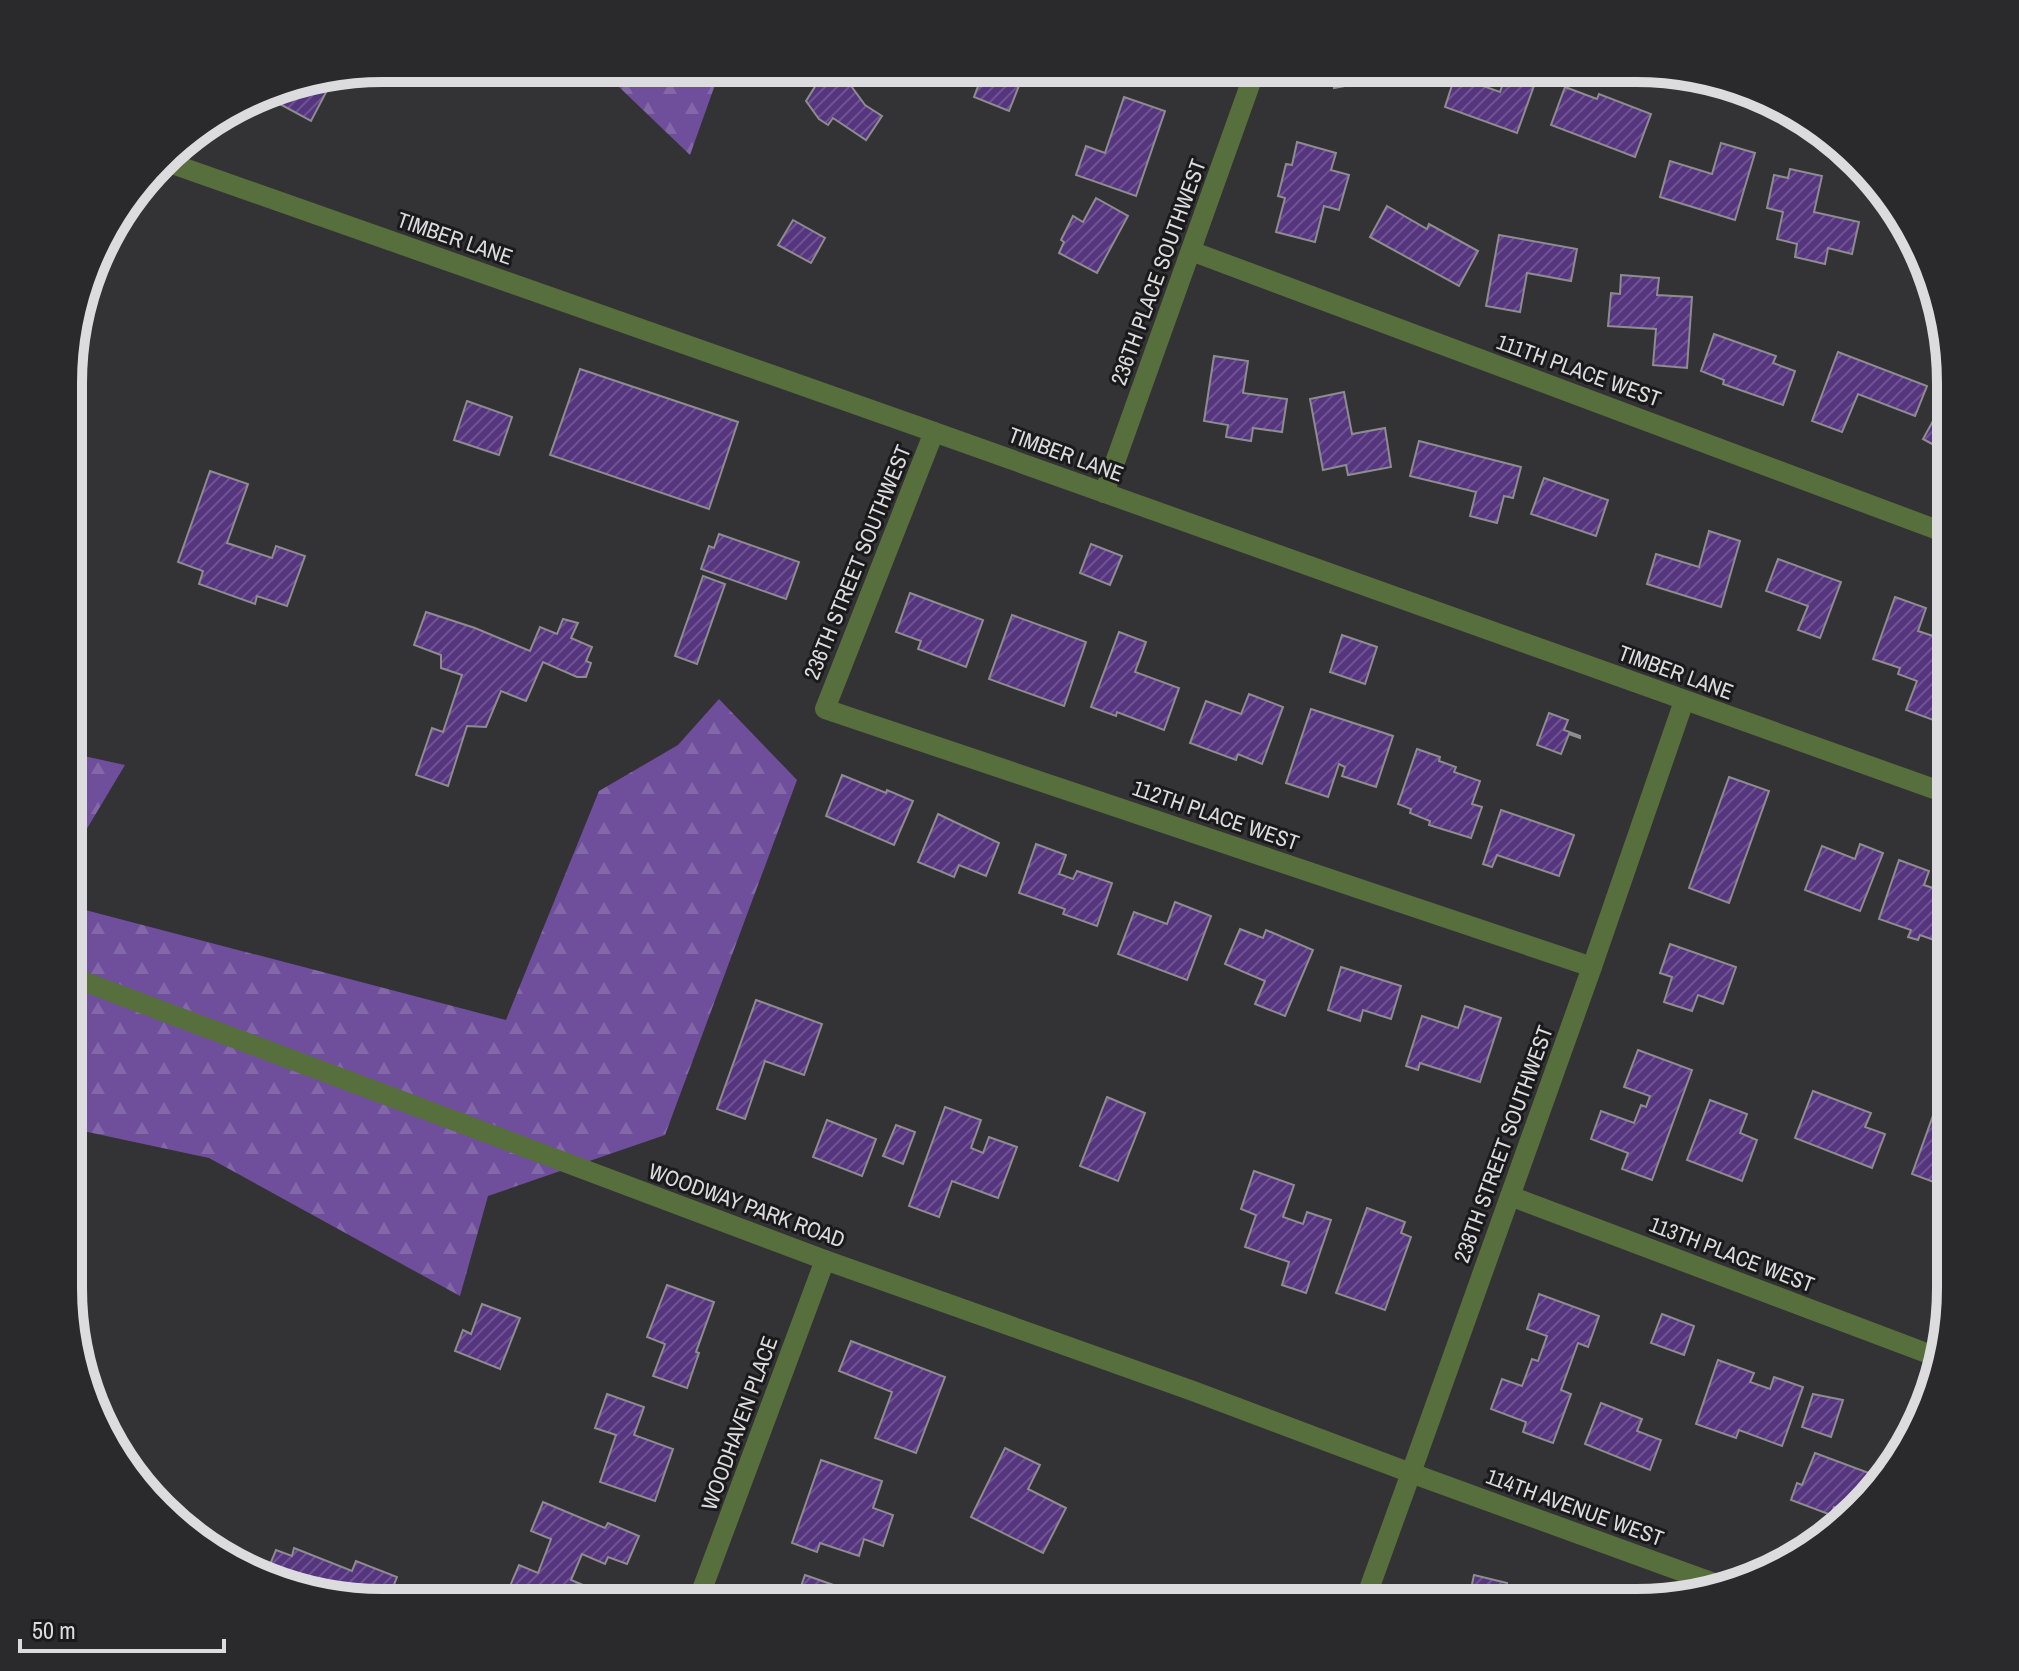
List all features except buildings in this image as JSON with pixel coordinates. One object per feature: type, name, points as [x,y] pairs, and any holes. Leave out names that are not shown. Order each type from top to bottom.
[{"type":"street","name":"236TH PLACE SOUTHWEST","points":[[1104,493],[1251,82]]},
{"type":"street","name":"TIMBER LANE","points":[[176,165],[1937,790]]},
{"type":"street","name":"111TH PLACE WEST","points":[[1191,251],[1937,530]]},
{"type":"street","name":"236TH STREET SOUTHWEST","points":[[825,709],[934,432]]},
{"type":"street","name":"238TH STREET SOUTHWEST","points":[[1369,1589],[1684,701]]},
{"type":"street","name":"112TH PLACE WEST","points":[[825,709],[1592,967]]},
{"type":"street","name":"WOODWAY PARK ROAD","points":[[82,981],[825,1260],[1193,1391],[1411,1473]]},
{"type":"street","name":"113TH PLACE WEST","points":[[1510,1196],[1929,1354]]},
{"type":"street","name":"WOODHAVEN PLACE","points":[[702,1589],[825,1260]]},
{"type":"street","name":"114TH AVENUE WEST","points":[[1411,1473],[1707,1580]]},
{"type":"green space","points":[[619,82],[716,82],[690,155],[618,86]]},
{"type":"green space","points":[[719,699],[797,780],[665,1135],[488,1196],[460,1296],[209,1158],[82,1131],[82,909],[506,1020],[599,791],[678,745]]},
{"type":"green space","points":[[82,756],[125,765],[82,837]]}]
